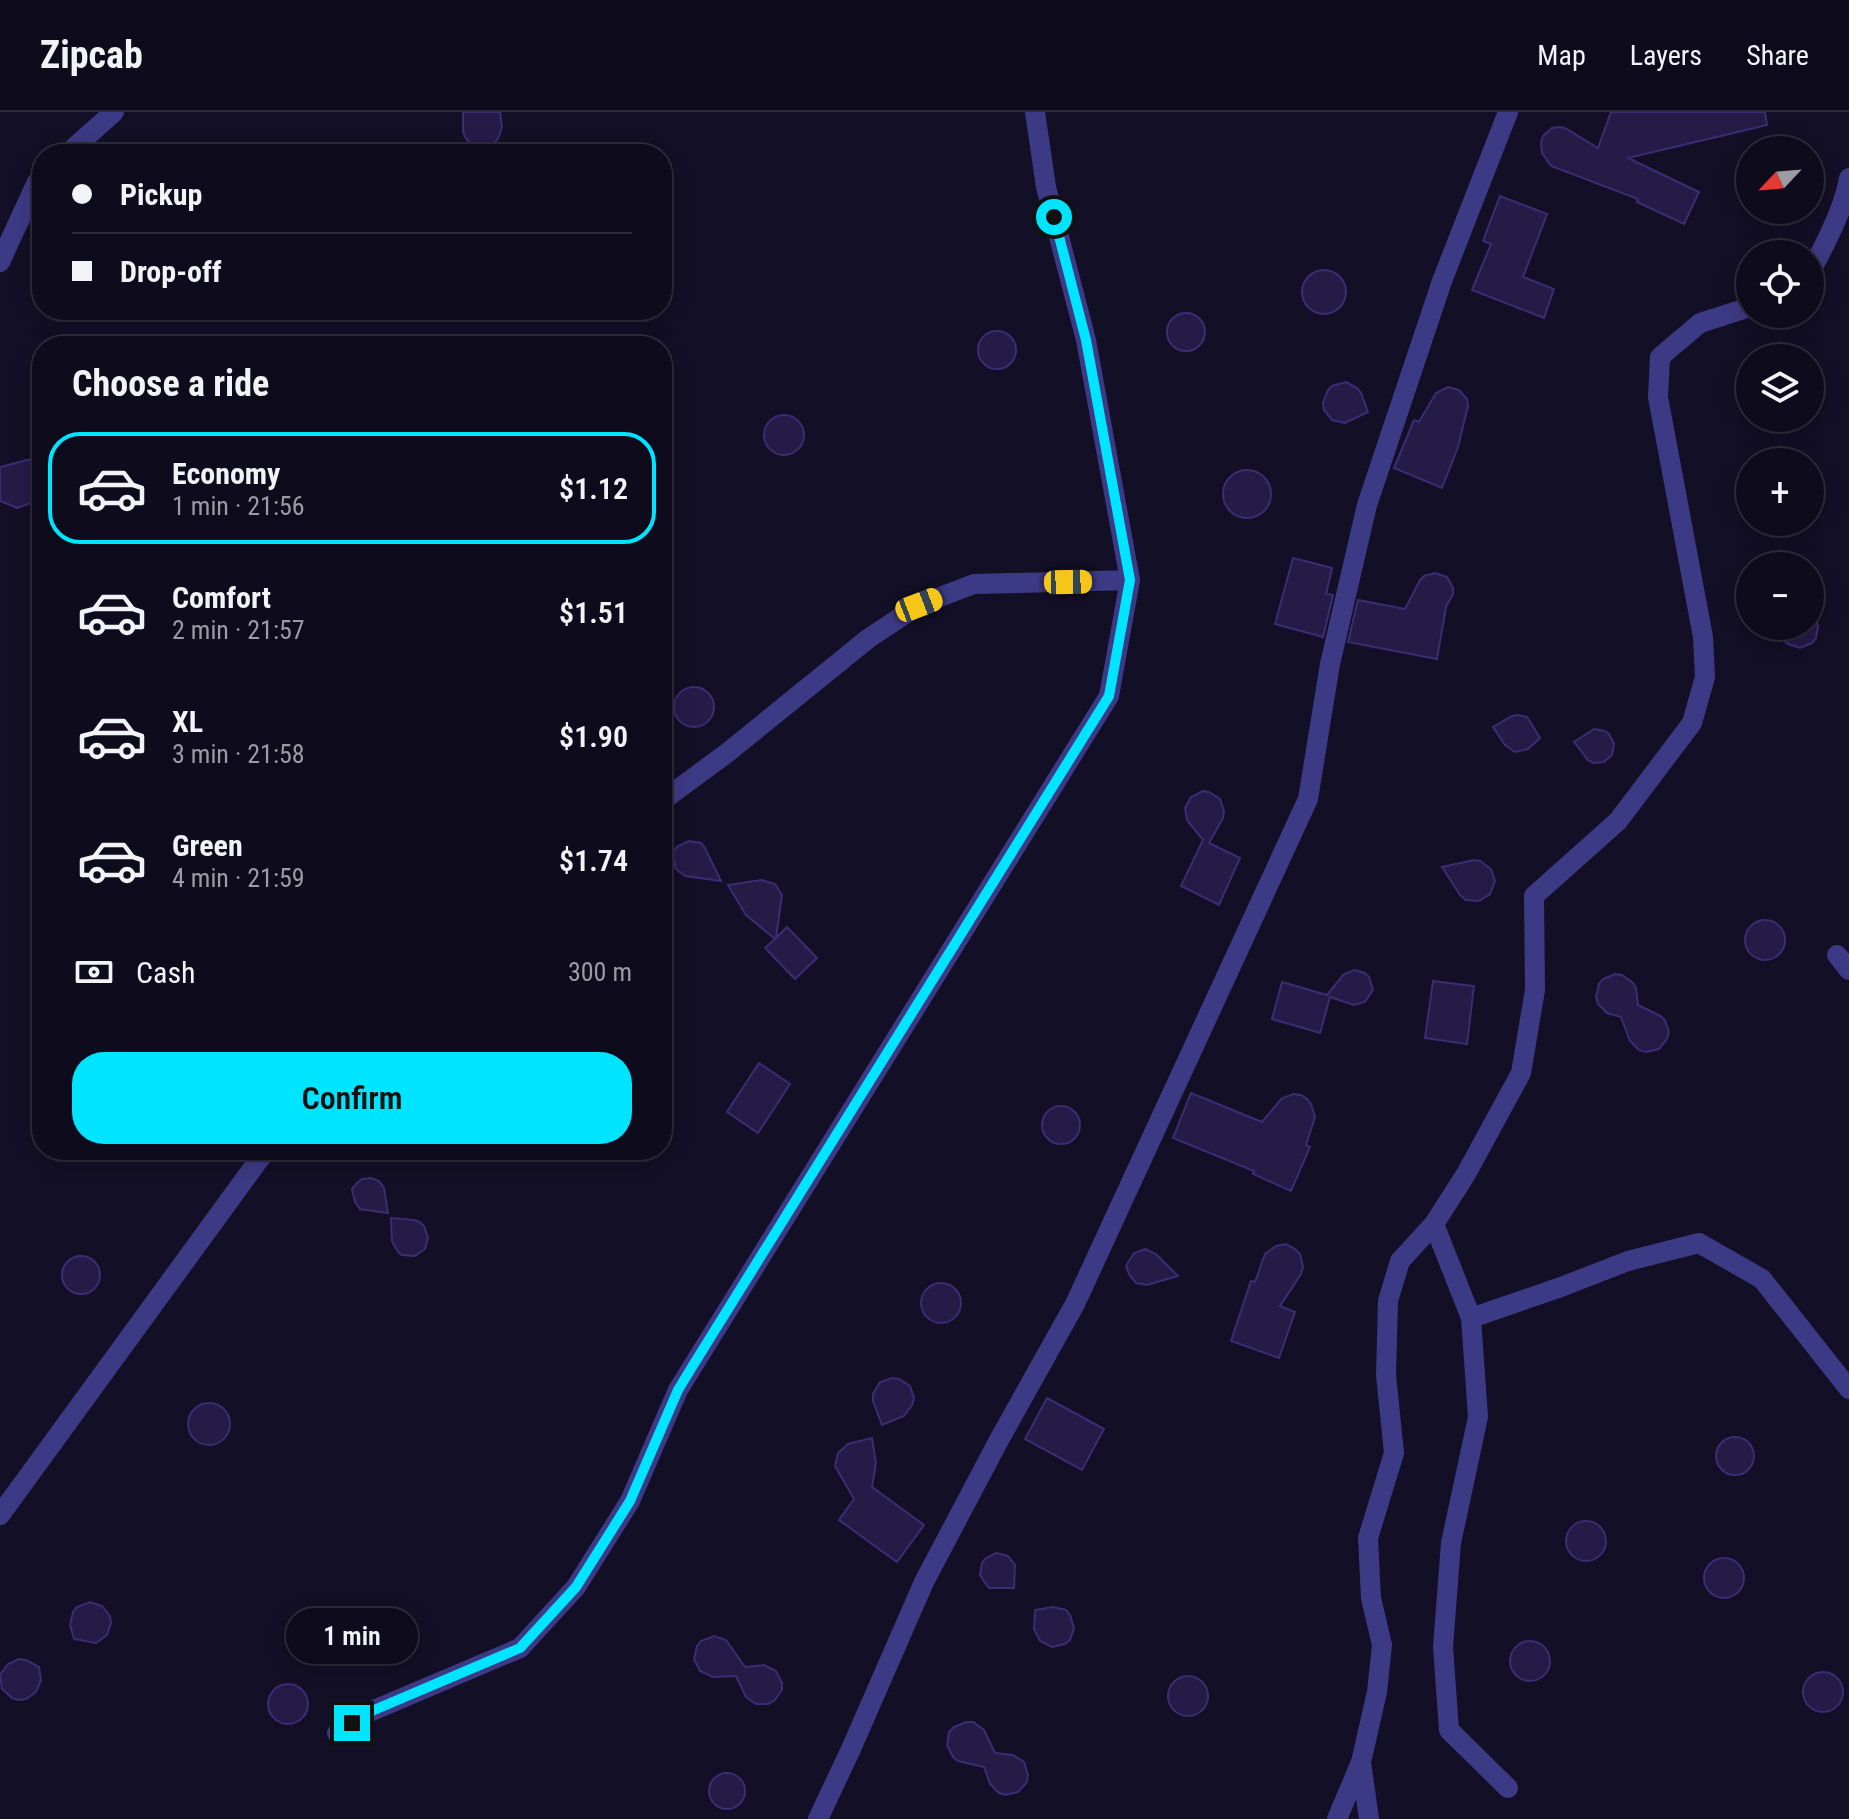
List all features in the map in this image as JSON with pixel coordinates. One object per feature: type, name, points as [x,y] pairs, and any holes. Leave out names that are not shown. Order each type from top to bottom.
[{"type":"street","points":[[78,144],[114,112]]},
{"type":"street","points":[[337,1733],[367,1713],[520,1648],[576,1587],[630,1501],[678,1390],[1109,696],[1130,580],[1086,340],[1046,187],[1035,112]]},
{"type":"street","points":[[818,1819],[924,1582],[1075,1304],[1308,799],[1330,664],[1367,505],[1442,281],[1508,112]]},
{"type":"street","points":[[1824,246],[1849,178]]},
{"type":"street","points":[[0,262],[32,193]]},
{"type":"street","points":[[1337,1819],[1361,1762],[1377,1692],[1382,1645],[1371,1598],[1368,1538],[1394,1453],[1386,1375],[1388,1301],[1400,1261],[1434,1224],[1466,1174],[1521,1073],[1535,990],[1534,896],[1618,821],[1692,723],[1705,677],[1703,637],[1658,397],[1660,357],[1700,323],[1736,311]]},
{"type":"street","points":[[672,794],[869,638],[919,605],[974,584],[1130,580]]},
{"type":"street","points":[[0,1515],[259,1160]]},
{"type":"street","points":[[1434,1224],[1471,1318],[1478,1417],[1451,1543],[1443,1647],[1449,1730],[1508,1788]]},
{"type":"street","points":[[1471,1318],[1628,1261],[1699,1243],[1762,1279],[1849,1389]]},
{"type":"street","points":[[1361,1762],[1369,1819]]},
{"type":"building","points":[[463,112],[500,112],[502,127],[493,144],[472,144],[463,131]]},
{"type":"building","points":[[1611,112],[1765,112],[1767,125],[1628,158],[1699,192],[1684,224],[1637,202],[1638,199],[1551,166],[1542,153],[1543,136],[1552,128],[1559,127],[1598,148]]},
{"type":"building","points":[[1500,196],[1547,214],[1523,277],[1554,289],[1544,318],[1472,290],[1491,244],[1483,241]]},
{"type":"building","points":[[1324,270],[1340,276],[1346,292],[1340,308],[1324,314],[1308,308],[1302,292],[1308,276]]},
{"type":"building","points":[[1186,313],[1200,318],[1205,332],[1200,346],[1186,351],[1172,346],[1167,332],[1172,318]]},
{"type":"building","points":[[997,331],[1010,337],[1016,350],[1010,363],[997,369],[984,363],[978,350],[984,337]]},
{"type":"building","points":[[1346,382],[1361,393],[1368,412],[1345,423],[1332,420],[1323,403],[1332,386]]},
{"type":"building","points":[[1448,387],[1459,390],[1467,399],[1468,406],[1458,447],[1442,488],[1394,468],[1414,420],[1419,422],[1436,393]]},
{"type":"building","points":[[784,415],[798,421],[804,435],[798,449],[784,455],[770,449],[764,435],[770,421]]},
{"type":"building","points":[[32,459],[31,503],[17,508],[0,501],[0,467]]},
{"type":"building","points":[[1247,470],[1264,477],[1271,494],[1264,511],[1247,518],[1230,511],[1223,494],[1230,477]]},
{"type":"building","points":[[1293,558],[1332,568],[1326,594],[1333,595],[1323,637],[1275,624]]},
{"type":"building","points":[[1435,573],[1447,577],[1453,588],[1446,607],[1437,659],[1348,642],[1358,600],[1405,609],[1420,580]]},
{"type":"building","points":[[1783,640],[1814,640],[1800,648]]},
{"type":"building","points":[[694,687],[708,693],[714,707],[708,721],[694,727],[680,721],[674,707],[680,693]]},
{"type":"building","points":[[1518,715],[1527,717],[1540,738],[1528,749],[1515,752],[1505,745],[1493,727]]},
{"type":"building","points":[[1594,729],[1609,734],[1614,744],[1612,755],[1604,762],[1588,760],[1574,742]]},
{"type":"building","points":[[1203,791],[1220,799],[1224,811],[1209,843],[1240,858],[1219,905],[1181,886],[1203,840],[1187,820],[1185,808],[1191,797]]},
{"type":"building","points":[[689,841],[701,843],[705,848],[721,881],[685,876],[676,869],[674,851]]},
{"type":"building","points":[[1474,860],[1491,869],[1495,881],[1490,894],[1479,901],[1466,900],[1460,895],[1442,867]]},
{"type":"building","points":[[761,880],[775,884],[782,895],[776,938],[787,927],[817,958],[795,979],[765,948],[775,939],[746,915],[728,885]]},
{"type":"building","points":[[1765,920],[1779,926],[1785,940],[1779,954],[1765,960],[1751,954],[1745,940],[1751,926]]},
{"type":"building","points":[[1354,970],[1369,977],[1373,990],[1365,1002],[1354,1005],[1330,997],[1320,1033],[1272,1019],[1282,982],[1327,995],[1344,974]]},
{"type":"building","points":[[1615,974],[1633,983],[1638,1005],[1665,1020],[1669,1032],[1659,1049],[1639,1050],[1630,1041],[1621,1017],[1607,1013],[1598,1004],[1599,984]]},
{"type":"building","points":[[1433,981],[1474,986],[1467,1044],[1425,1038]]},
{"type":"building","points":[[759,1063],[790,1084],[758,1133],[727,1112]]},
{"type":"building","points":[[1191,1093],[1262,1122],[1282,1098],[1294,1094],[1307,1099],[1315,1117],[1306,1145],[1310,1147],[1291,1191],[1253,1174],[1254,1171],[1173,1138]]},
{"type":"building","points":[[1061,1106],[1074,1112],[1080,1125],[1074,1138],[1061,1144],[1048,1138],[1042,1125],[1048,1112]]},
{"type":"building","points":[[362,1179],[379,1181],[384,1188],[388,1213],[360,1209],[355,1202],[352,1189]]},
{"type":"building","points":[[391,1218],[420,1222],[428,1238],[425,1249],[415,1256],[398,1252],[392,1241]]},
{"type":"building","points":[[1286,1244],[1300,1254],[1303,1267],[1280,1306],[1295,1312],[1279,1358],[1231,1341],[1251,1281],[1255,1282],[1265,1254],[1276,1246]]},
{"type":"building","points":[[1145,1249],[1156,1254],[1178,1276],[1147,1285],[1136,1283],[1126,1266],[1134,1253]]},
{"type":"building","points":[[81,1256],[95,1261],[100,1275],[95,1289],[81,1294],[67,1289],[62,1275],[67,1261]]},
{"type":"building","points":[[941,1283],[955,1289],[961,1303],[955,1317],[941,1323],[927,1317],[921,1303],[927,1289]]},
{"type":"building","points":[[892,1378],[910,1386],[914,1398],[904,1416],[882,1425],[873,1394],[880,1382]]},
{"type":"building","points":[[1047,1398],[1104,1429],[1082,1470],[1025,1439]]},
{"type":"building","points":[[209,1403],[224,1409],[230,1424],[224,1439],[209,1445],[194,1439],[188,1424],[194,1409]]},
{"type":"building","points":[[1735,1437],[1749,1442],[1754,1456],[1749,1470],[1735,1475],[1721,1470],[1716,1456],[1721,1442]]},
{"type":"building","points":[[872,1438],[876,1463],[872,1487],[924,1525],[897,1562],[839,1520],[854,1499],[835,1466],[838,1453],[848,1444]]},
{"type":"building","points":[[1586,1521],[1600,1527],[1606,1541],[1600,1555],[1586,1561],[1572,1555],[1566,1541],[1572,1527]]},
{"type":"building","points":[[996,1553],[1008,1556],[1015,1565],[1014,1588],[989,1588],[980,1575],[982,1563]]},
{"type":"building","points":[[1724,1558],[1738,1564],[1744,1578],[1738,1592],[1724,1598],[1710,1592],[1704,1578],[1710,1564]]},
{"type":"building","points":[[90,1602],[102,1606],[110,1616],[107,1635],[96,1643],[74,1639],[70,1625],[77,1607]]},
{"type":"building","points":[[1053,1607],[1066,1610],[1074,1628],[1070,1640],[1052,1647],[1040,1641],[1034,1629],[1035,1610]]},
{"type":"building","points":[[714,1636],[726,1640],[745,1667],[764,1665],[776,1671],[782,1690],[774,1701],[756,1704],[746,1697],[736,1676],[713,1677],[700,1671],[694,1659],[697,1646]]},
{"type":"building","points":[[1530,1641],[1544,1647],[1550,1661],[1544,1675],[1530,1681],[1516,1675],[1510,1661],[1516,1647]]},
{"type":"building","points":[[19,1659],[39,1667],[41,1680],[36,1692],[18,1700],[2,1689],[0,1675],[8,1664]]},
{"type":"building","points":[[1823,1672],[1837,1678],[1843,1692],[1837,1706],[1823,1712],[1809,1706],[1803,1692],[1809,1678]]},
{"type":"building","points":[[1188,1676],[1202,1682],[1208,1696],[1202,1710],[1188,1716],[1174,1710],[1168,1696],[1174,1682]]},
{"type":"building","points":[[288,1684],[302,1690],[308,1704],[302,1718],[288,1724],[274,1718],[268,1704],[274,1690]]},
{"type":"building","points":[[966,1722],[973,1722],[984,1730],[995,1753],[1013,1755],[1024,1762],[1027,1782],[1018,1792],[999,1793],[990,1784],[984,1767],[953,1757],[947,1745],[949,1732]]},
{"type":"building","points":[[727,1773],[739,1779],[745,1791],[739,1803],[727,1809],[715,1803],[709,1791],[715,1779]]},
{"type":"route","points":[[352,1723],[367,1713],[520,1648],[576,1587],[630,1501],[678,1390],[1109,696],[1130,580],[1086,340],[1054,217]]}]
